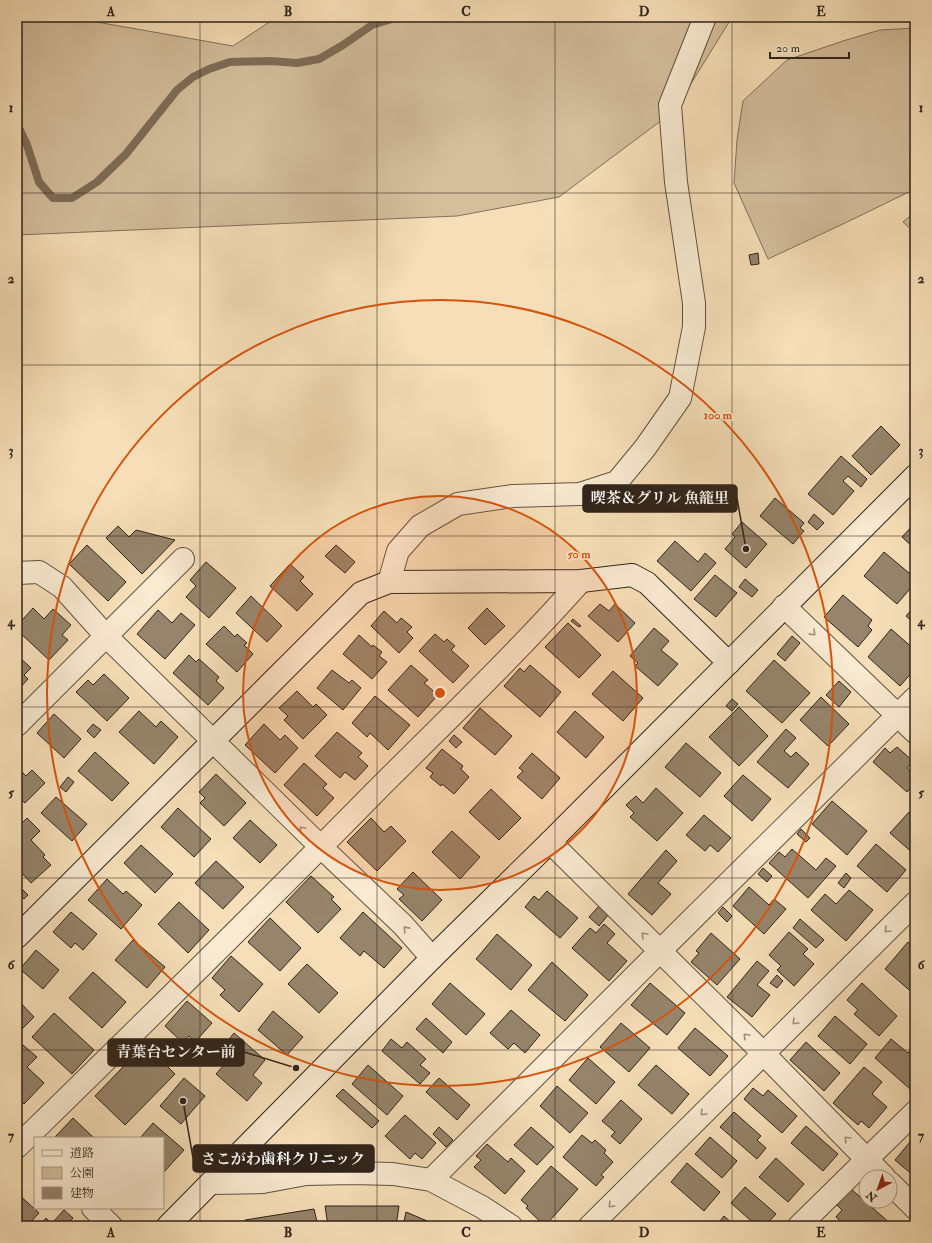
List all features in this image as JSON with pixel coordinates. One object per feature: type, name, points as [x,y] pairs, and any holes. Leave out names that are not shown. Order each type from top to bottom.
[{"type":"street","points":[[389,582],[398,551],[420,526],[458,504],[513,496],[580,494],[617,482],[645,448],[680,398],[694,327],[694,303],[676,182],[670,105],[705,17]]},
{"type":"street","points":[[168,1226],[432,958],[550,842],[915,476]]},
{"type":"street","points":[[17,725],[183,559]]},
{"type":"street","points":[[17,573],[38,572],[62,587],[106,636],[321,847],[403,925],[432,958]]},
{"type":"street","points":[[17,937],[361,593],[389,582],[581,581],[632,575],[647,583],[729,663]]},
{"type":"street","points":[[24,1142],[487,680],[581,581]]},
{"type":"street","points":[[784,606],[915,732]]},
{"type":"street","points":[[431,1180],[660,950],[915,698]]},
{"type":"street","points":[[550,842],[763,1053],[876,1169]]},
{"type":"street","points":[[590,1226],[915,903]]},
{"type":"street","points":[[799,1226],[915,1112]]},
{"type":"street","points":[[211,1183],[263,1182],[306,1174],[392,1174],[431,1180],[482,1207],[511,1226]]},
{"type":"street","points":[[898,1191],[915,1208]]},
{"type":"street","points":[[94,1209],[111,1226]]},
{"type":"green space","points":[[17,17],[86,17],[91,21],[233,46],[277,17],[915,18],[731,19],[674,111],[559,197],[457,216],[17,235]]},
{"type":"green space","points":[[915,28],[915,189],[768,259],[734,183],[737,140],[743,101],[787,60],[880,30]]},
{"type":"green space","points":[[915,212],[915,233],[903,222]]},
{"type":"building","points":[[758,253],[759,264],[751,265],[749,255]]},
{"type":"building","points":[[881,426],[900,445],[871,475],[852,456]]},
{"type":"building","points":[[841,456],[867,479],[861,487],[848,476],[843,481],[854,491],[833,515],[808,494]]},
{"type":"building","points":[[775,498],[804,523],[800,528],[804,531],[793,544],[760,516]]},
{"type":"building","points":[[814,514],[824,523],[817,530],[808,522]]},
{"type":"building","points":[[742,522],[767,544],[746,568],[725,549],[735,537],[732,534]]},
{"type":"building","points":[[915,523],[915,549],[902,537]]},
{"type":"building","points":[[118,526],[129,537],[136,530],[175,540],[142,574],[106,538]]},
{"type":"building","points":[[675,541],[698,562],[705,553],[716,563],[691,591],[657,561]]},
{"type":"building","points":[[87,545],[126,582],[108,601],[69,564]]},
{"type":"building","points":[[336,545],[355,562],[345,573],[325,556]]},
{"type":"building","points":[[884,552],[909,573],[914,568],[915,569],[915,583],[897,604],[864,576]]},
{"type":"building","points":[[206,562],[236,588],[209,618],[186,597],[196,586],[190,580]]},
{"type":"building","points":[[290,564],[304,577],[300,581],[313,594],[297,611],[270,586]]},
{"type":"building","points":[[715,575],[737,593],[716,617],[694,599]]},
{"type":"building","points":[[745,579],[758,590],[752,597],[739,587]]},
{"type":"building","points":[[843,595],[872,620],[868,626],[872,630],[858,647],[824,617]]},
{"type":"building","points":[[251,596],[282,626],[267,642],[236,613]]},
{"type":"building","points":[[600,604],[609,611],[615,604],[635,623],[618,642],[588,616]]},
{"type":"building","points":[[915,606],[915,624],[906,616]]},
{"type":"building","points":[[33,608],[44,619],[53,609],[71,625],[62,635],[68,640],[49,660],[17,630],[17,626]]},
{"type":"building","points":[[487,608],[505,626],[485,645],[468,628]]},
{"type":"building","points":[[158,610],[172,623],[181,613],[195,625],[165,659],[137,634]]},
{"type":"building","points":[[384,611],[397,623],[401,618],[412,627],[407,632],[413,638],[399,653],[371,626]]},
{"type":"building","points":[[573,619],[581,626],[579,627],[571,621]]},
{"type":"building","points":[[568,623],[601,655],[579,678],[545,647]]},
{"type":"building","points":[[224,626],[235,637],[237,634],[247,643],[244,645],[253,654],[237,672],[206,644]]},
{"type":"building","points":[[654,628],[669,641],[661,650],[678,664],[658,686],[635,666],[638,663],[630,656]]},
{"type":"building","points":[[891,629],[915,650],[915,669],[900,686],[868,657]]},
{"type":"building","points":[[435,634],[444,642],[447,639],[455,646],[451,650],[469,666],[453,683],[419,651]]},
{"type":"building","points":[[359,635],[372,647],[373,645],[382,652],[379,656],[387,662],[372,679],[343,654]]},
{"type":"building","points":[[792,636],[800,643],[785,661],[777,654]]},
{"type":"building","points":[[189,655],[196,662],[199,659],[219,677],[216,681],[224,688],[208,705],[173,673]]},
{"type":"building","points":[[18,656],[31,668],[24,675],[28,679],[17,691],[17,657]]},
{"type":"building","points":[[774,660],[810,693],[782,723],[746,691]]},
{"type":"building","points":[[411,665],[428,680],[424,683],[438,695],[418,717],[388,690]]},
{"type":"building","points":[[530,665],[561,692],[540,717],[504,686],[520,668],[524,672]]},
{"type":"building","points":[[332,670],[349,683],[352,680],[361,688],[343,710],[317,688]]},
{"type":"building","points":[[613,671],[643,698],[623,721],[592,694]]},
{"type":"building","points":[[104,674],[129,698],[107,721],[76,692],[88,680],[93,685]]},
{"type":"building","points":[[839,681],[851,692],[839,707],[826,695]]},
{"type":"building","points":[[297,691],[313,707],[316,704],[327,715],[303,739],[284,720],[288,716],[279,708]]},
{"type":"building","points":[[375,696],[410,725],[388,750],[370,733],[367,737],[352,723]]},
{"type":"building","points":[[821,697],[849,724],[828,746],[800,720]]},
{"type":"building","points":[[732,699],[738,704],[732,711],[726,706]]},
{"type":"building","points":[[739,707],[768,736],[739,766],[709,737]]},
{"type":"building","points":[[480,708],[512,736],[495,755],[463,728]]},
{"type":"building","points":[[139,711],[156,727],[161,721],[178,737],[154,764],[119,732]]},
{"type":"building","points":[[575,711],[604,737],[586,758],[557,732]]},
{"type":"building","points":[[54,714],[81,739],[64,758],[37,733]]},
{"type":"building","points":[[93,724],[101,730],[94,738],[87,731]]},
{"type":"building","points":[[264,724],[280,740],[285,735],[298,748],[275,773],[245,745]]},
{"type":"building","points":[[786,729],[796,738],[784,751],[791,757],[796,752],[809,764],[788,788],[757,762]]},
{"type":"building","points":[[337,732],[362,753],[358,757],[368,766],[355,780],[345,772],[340,778],[315,756]]},
{"type":"building","points":[[454,735],[462,742],[456,748],[449,741]]},
{"type":"building","points":[[686,743],[721,773],[700,797],[665,767]]},
{"type":"building","points":[[897,747],[913,761],[907,768],[915,775],[915,782],[907,792],[873,762],[885,748],[890,753]]},
{"type":"building","points":[[442,749],[463,766],[461,769],[469,777],[454,794],[442,784],[441,786],[430,777],[433,773],[426,768]]},
{"type":"building","points":[[95,752],[129,783],[112,801],[78,771]]},
{"type":"building","points":[[532,753],[560,778],[542,799],[517,777],[523,771],[519,768]]},
{"type":"building","points":[[304,763],[327,784],[323,788],[334,798],[317,816],[284,785]]},
{"type":"building","points":[[17,767],[26,776],[32,770],[45,783],[25,803],[17,796]]},
{"type":"building","points":[[216,774],[246,803],[224,826],[200,803],[205,798],[199,792]]},
{"type":"building","points":[[743,775],[771,799],[752,821],[724,796]]},
{"type":"building","points":[[68,777],[74,782],[66,792],[60,787]]},
{"type":"building","points":[[656,788],[683,813],[657,841],[630,817],[634,813],[626,805],[636,796],[643,803]]},
{"type":"building","points":[[491,789],[521,818],[499,840],[469,812]]},
{"type":"building","points":[[56,797],[87,824],[72,841],[41,813]]},
{"type":"building","points":[[832,801],[867,831],[847,855],[812,824]]},
{"type":"building","points":[[178,808],[211,839],[194,857],[161,827]]},
{"type":"building","points":[[909,812],[915,816],[915,855],[890,833]]},
{"type":"building","points":[[704,815],[731,838],[718,852],[710,845],[705,851],[686,835]]},
{"type":"building","points":[[27,818],[40,831],[31,840],[45,855],[43,857],[51,865],[31,883],[17,868],[17,828]]},
{"type":"building","points":[[371,818],[384,832],[391,826],[406,841],[377,871],[347,842]]},
{"type":"building","points":[[250,820],[277,845],[260,863],[233,838]]},
{"type":"building","points":[[801,829],[810,838],[806,842],[797,834]]},
{"type":"building","points":[[452,831],[480,857],[460,879],[432,852]]},
{"type":"building","points":[[876,844],[906,870],[887,892],[857,866]]},
{"type":"building","points":[[141,845],[173,874],[155,893],[124,863]]},
{"type":"building","points":[[792,849],[816,870],[826,858],[836,866],[808,898],[769,863],[779,852],[785,857]]},
{"type":"building","points":[[666,850],[677,861],[658,883],[671,894],[652,915],[628,894]]},
{"type":"building","points":[[216,861],[244,887],[223,909],[195,883]]},
{"type":"building","points":[[763,868],[772,876],[767,882],[758,874]]},
{"type":"building","points":[[413,872],[442,900],[422,921],[399,899],[404,895],[397,889]]},
{"type":"building","points":[[846,873],[851,878],[844,888],[838,883]]},
{"type":"building","points":[[311,876],[334,897],[331,899],[341,909],[318,933],[286,902]]},
{"type":"building","points":[[107,879],[123,894],[126,891],[142,905],[121,929],[88,900]]},
{"type":"building","points":[[19,886],[28,895],[24,899],[17,893],[17,888]]},
{"type":"building","points":[[749,887],[769,905],[774,899],[786,909],[764,934],[733,906]]},
{"type":"building","points":[[849,890],[873,910],[846,941],[811,910],[825,894],[836,904]]},
{"type":"building","points":[[547,891],[578,918],[560,938],[525,907],[534,896],[539,900]]},
{"type":"building","points":[[179,902],[209,930],[188,953],[158,924]]},
{"type":"building","points":[[599,906],[609,914],[599,926],[589,917]]},
{"type":"building","points":[[723,907],[732,916],[727,922],[718,913]]},
{"type":"building","points":[[71,912],[97,934],[83,950],[75,943],[71,948],[53,932]]},
{"type":"building","points":[[363,912],[402,948],[384,968],[364,951],[360,956],[340,938]]},
{"type":"building","points":[[270,918],[301,948],[280,971],[248,942]]},
{"type":"building","points":[[800,919],[824,940],[816,948],[793,928]]},
{"type":"building","points":[[604,924],[615,934],[607,943],[627,961],[609,981],[572,948],[590,928],[596,933]]},
{"type":"building","points":[[789,932],[808,949],[803,954],[814,964],[794,986],[777,970],[781,966],[769,955]]},
{"type":"building","points":[[711,933],[740,959],[717,985],[691,962],[699,953],[696,951]]},
{"type":"building","points":[[497,934],[532,965],[511,990],[476,959]]},
{"type":"building","points":[[133,940],[165,967],[147,988],[115,960]]},
{"type":"building","points":[[908,942],[915,948],[915,995],[885,969]]},
{"type":"building","points":[[36,950],[59,970],[43,989],[20,969]]},
{"type":"building","points":[[231,956],[263,984],[239,1012],[220,995],[225,990],[212,978]]},
{"type":"building","points":[[757,961],[769,971],[757,985],[770,995],[752,1017],[727,997]]},
{"type":"building","points":[[552,962],[588,995],[565,1021],[528,990]]},
{"type":"building","points":[[307,964],[338,993],[319,1013],[288,984]]},
{"type":"building","points":[[93,972],[126,1002],[102,1028],[69,998]]},
{"type":"building","points":[[777,975],[783,981],[777,988],[770,983]]},
{"type":"building","points":[[450,983],[485,1014],[466,1035],[432,1004]]},
{"type":"building","points":[[650,983],[685,1013],[667,1035],[631,1005]]},
{"type":"building","points":[[862,983],[897,1016],[879,1036],[854,1014],[858,1010],[847,1000]]},
{"type":"building","points":[[17,999],[34,1017],[17,1034]]},
{"type":"building","points":[[187,1001],[212,1023],[195,1042],[189,1036],[183,1043],[165,1026]]},
{"type":"building","points":[[511,1010],[540,1035],[525,1053],[514,1043],[508,1049],[490,1033]]},
{"type":"building","points":[[273,1011],[303,1037],[287,1055],[258,1030]]},
{"type":"building","points":[[54,1013],[94,1050],[72,1074],[32,1037]]},
{"type":"building","points":[[835,1016],[867,1044],[850,1064],[818,1036]]},
{"type":"building","points":[[426,1018],[452,1042],[443,1053],[416,1029]]},
{"type":"building","points":[[621,1023],[650,1048],[629,1072],[600,1047]]},
{"type":"building","points":[[695,1028],[728,1056],[710,1076],[678,1048]]},
{"type":"building","points":[[234,1033],[265,1060],[253,1075],[262,1083],[247,1101],[216,1074],[231,1057],[221,1049]]},
{"type":"building","points":[[391,1039],[402,1048],[407,1042],[426,1059],[420,1065],[430,1073],[420,1084],[382,1051]]},
{"type":"building","points":[[891,1039],[908,1053],[911,1049],[915,1052],[915,1083],[910,1089],[875,1058]]},
{"type":"building","points":[[806,1042],[840,1073],[824,1091],[790,1060]]},
{"type":"building","points":[[145,1044],[175,1074],[125,1125],[95,1096]]},
{"type":"building","points":[[23,1045],[37,1057],[27,1067],[44,1083],[24,1104],[17,1097],[17,1051]]},
{"type":"building","points":[[588,1058],[615,1082],[596,1104],[569,1080]]},
{"type":"building","points":[[368,1065],[403,1096],[387,1115],[352,1084]]},
{"type":"building","points":[[656,1065],[689,1094],[672,1114],[638,1085]]},
{"type":"building","points":[[864,1067],[882,1082],[872,1094],[887,1107],[869,1128],[861,1121],[858,1125],[833,1103]]},
{"type":"building","points":[[184,1078],[205,1096],[181,1124],[160,1106]]},
{"type":"building","points":[[439,1078],[470,1105],[457,1120],[426,1092]]},
{"type":"building","points":[[557,1086],[588,1113],[570,1133],[540,1106]]},
{"type":"building","points":[[753,1088],[763,1096],[768,1090],[797,1116],[782,1133],[744,1099]]},
{"type":"building","points":[[343,1089],[379,1121],[372,1128],[336,1096]]},
{"type":"building","points":[[621,1100],[642,1119],[620,1144],[611,1136],[615,1132],[602,1121]]},
{"type":"building","points":[[734,1112],[761,1136],[757,1140],[766,1148],[757,1159],[720,1127]]},
{"type":"building","points":[[405,1115],[436,1143],[422,1159],[415,1153],[410,1159],[385,1136]]},
{"type":"building","points":[[73,1118],[93,1137],[55,1137]]},
{"type":"building","points":[[153,1123],[184,1150],[164,1172],[164,1137],[141,1137]]},
{"type":"building","points":[[806,1126],[838,1154],[823,1171],[791,1143]]},
{"type":"building","points":[[439,1127],[453,1140],[446,1147],[433,1134]]},
{"type":"building","points":[[531,1127],[554,1147],[537,1165],[514,1145]]},
{"type":"building","points":[[582,1135],[592,1143],[595,1140],[606,1150],[604,1153],[613,1162],[601,1175],[604,1177],[596,1186],[563,1157]]},
{"type":"building","points":[[915,1136],[915,1177],[895,1160]]},
{"type":"building","points":[[710,1137],[737,1161],[722,1178],[695,1154]]},
{"type":"building","points":[[487,1144],[508,1162],[511,1158],[525,1171],[505,1194],[474,1167],[481,1160],[476,1156]]},
{"type":"building","points":[[776,1158],[804,1184],[788,1202],[759,1177]]},
{"type":"building","points":[[687,1163],[720,1192],[704,1211],[671,1182]]},
{"type":"building","points":[[551,1166],[578,1189],[545,1226],[526,1208],[528,1206],[521,1200]]},
{"type":"building","points":[[745,1187],[776,1214],[765,1226],[757,1226],[731,1203]]},
{"type":"building","points":[[851,1189],[858,1195],[858,1209],[874,1209],[891,1224],[889,1226],[846,1226],[836,1217],[842,1210],[837,1205]]},
{"type":"building","points":[[17,1193],[39,1213],[27,1226],[24,1226],[17,1220]]},
{"type":"building","points":[[325,1206],[399,1206],[396,1226],[328,1226]]},
{"type":"building","points":[[314,1209],[318,1226],[247,1226],[245,1220]]},
{"type":"building","points":[[64,1210],[73,1218],[66,1226],[57,1226],[53,1222]]},
{"type":"building","points":[[406,1212],[439,1226],[403,1226]]},
{"type":"building","points":[[724,1216],[735,1226],[716,1226]]},
{"type":"building","points":[[46,1218],[54,1226],[39,1226]]},
{"type":"waterway","points":[[17,124],[27,145],[39,182],[53,198],[72,198],[97,182],[126,154],[177,90],[193,77],[209,69],[230,62],[271,61],[297,63],[319,59],[372,25],[398,17]]},
{"type":"place","name":"喫茶＆グリル 魚籠里","points":[[746,549]]},
{"type":"place","name":"青葉台センター前","points":[[296,1068]]},
{"type":"place","name":"さこがわ歯科クリニック","points":[[183,1101]]}]
